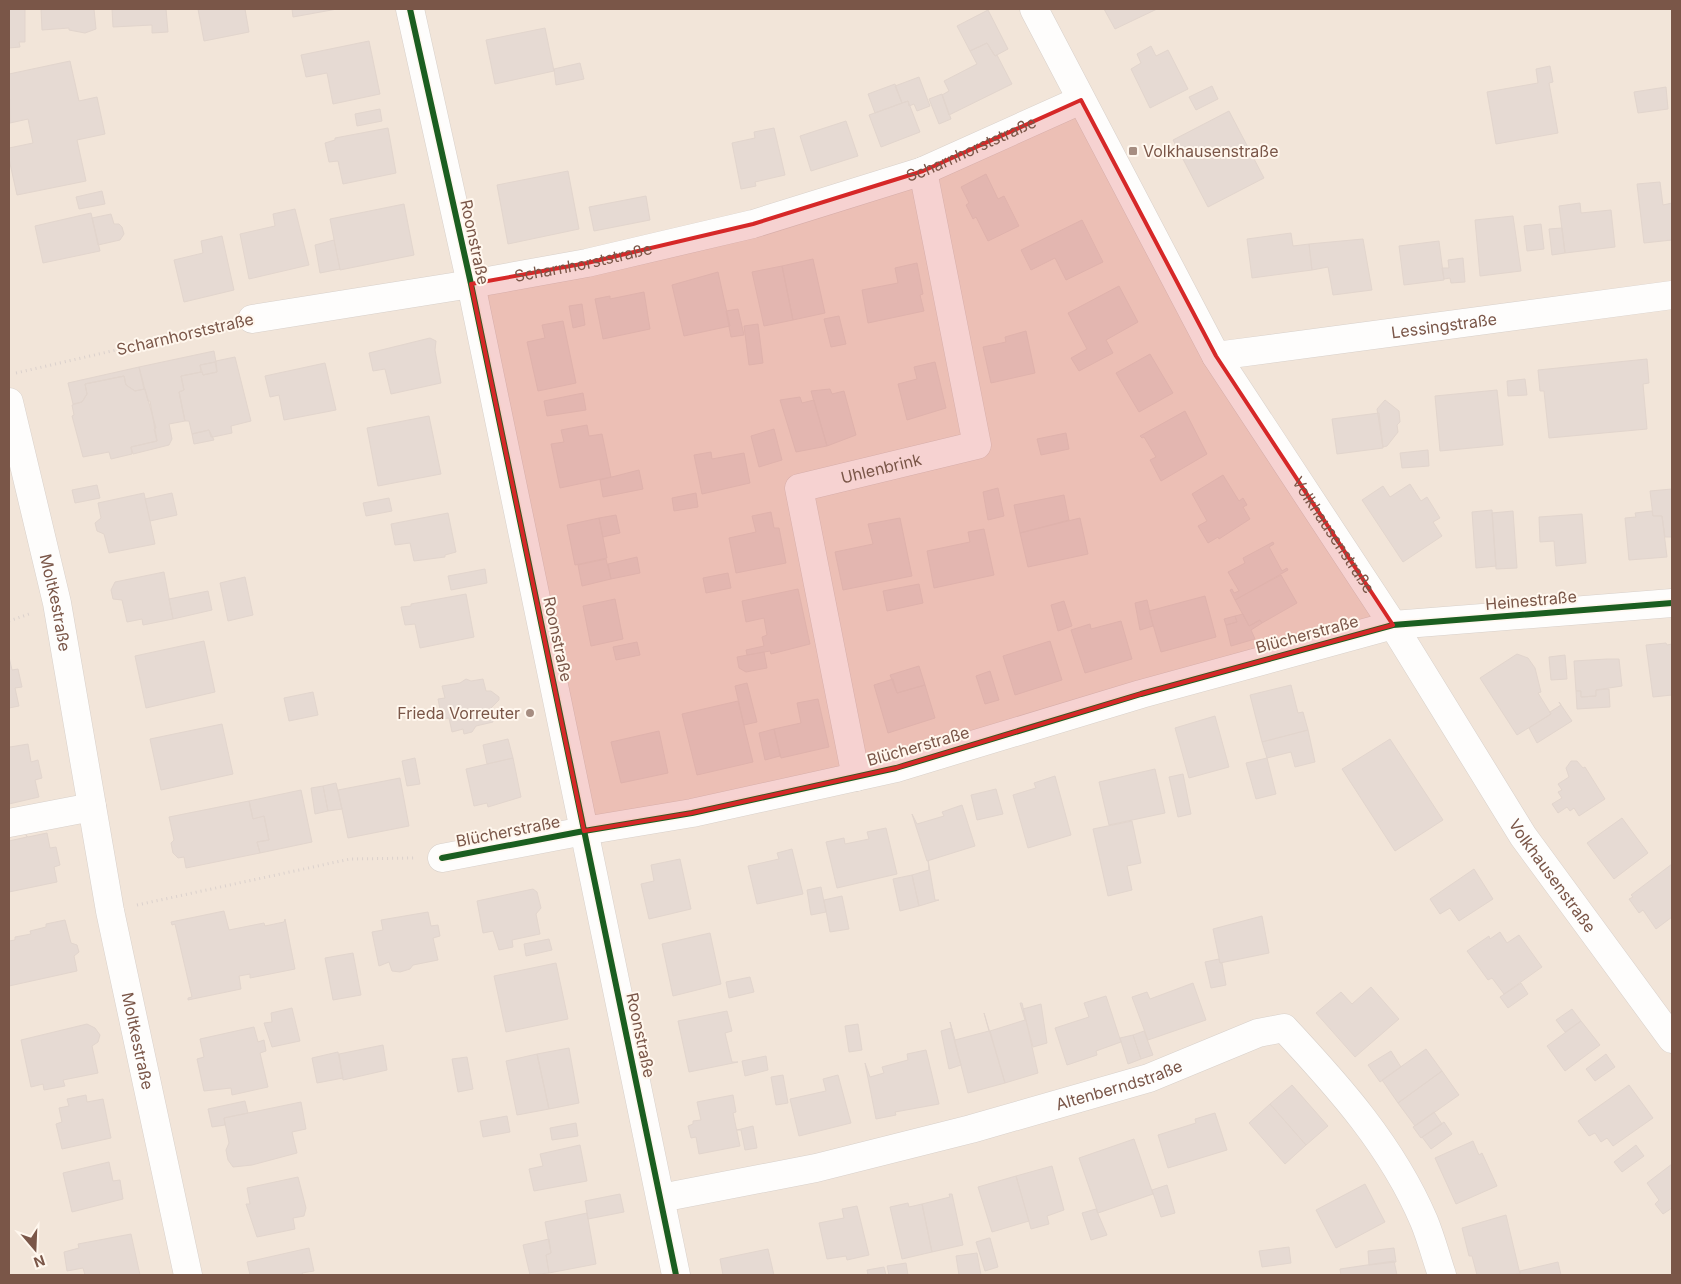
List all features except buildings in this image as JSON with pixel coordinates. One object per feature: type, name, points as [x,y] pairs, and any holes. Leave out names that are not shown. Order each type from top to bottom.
[{"type":"street","name":"Roonstraße","points":[[410,9],[471,284],[676,1275]]},
{"type":"street","name":"Volkhausenstraße","points":[[1034,9],[1216,356],[1393,625],[1523,836],[1672,1039]]},
{"type":"street","name":"Scharnhorststraße","points":[[252,318],[471,284],[587,263],[753,224],[923,171],[1081,100]]},
{"type":"street","name":"Uhlenbrink","points":[[856,777],[799,488],[978,445],[923,171]]},
{"type":"street","name":"Lessingstraße","points":[[1216,356],[1672,295]]},
{"type":"street","name":"Moltkestraße","points":[[9,402],[57,603],[110,911],[188,1275]]},
{"type":"street","name":"Heinestraße","points":[[1393,625],[1672,603]]},
{"type":"street","name":"Blücherstraße","points":[[442,858],[584,831],[692,814],[896,768],[1141,694],[1393,625]]},
{"type":"street","points":[[9,823],[92,807]]},
{"type":"street","name":"Altenberndstraße","points":[[661,1198],[816,1168],[971,1129],[1149,1078],[1258,1033],[1284,1028],[1338,1086],[1372,1129],[1400,1172],[1424,1222],[1442,1275]]},
{"type":"highlighted area","points":[[1081,100],[1216,356],[1393,625],[1141,694],[896,768],[692,813],[584,831],[471,284],[587,263],[753,224],[923,171]]},
{"type":"shaded area","points":[[9,9],[1672,9],[1672,1275],[9,1275]]},
{"type":"cycle path","points":[[410,9],[471,284],[676,1275]]},
{"type":"cycle path","points":[[442,858],[692,813],[896,768],[1141,694],[1393,625],[1672,603]]},
{"type":"place","name":"Volkhausenstraße","points":[[1133,151]]},
{"type":"place","name":"Frieda Vorreuter","points":[[530,713]]}]
